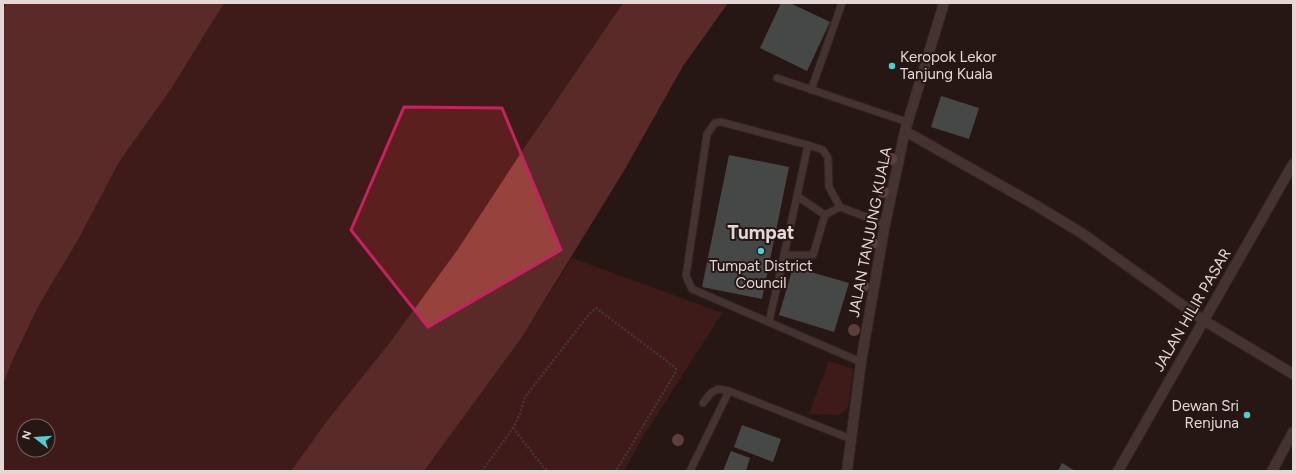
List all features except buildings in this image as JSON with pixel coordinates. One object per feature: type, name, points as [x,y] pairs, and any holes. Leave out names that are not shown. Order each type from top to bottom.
[{"type":"street","name":"JALAN TANJUNG KUALA","points":[[847,471],[861,362],[885,224],[906,126],[944,3]]},
{"type":"street","points":[[906,126],[1084,234],[1203,320],[1293,374]]},
{"type":"street","name":"JALAN HILIR PASAR","points":[[1118,471],[1293,164]]},
{"type":"street","points":[[1272,471],[1293,432]]},
{"type":"lane","points":[[811,90],[842,3]]},
{"type":"lane","points":[[777,78],[906,126]]},
{"type":"lane","points":[[861,362],[692,289],[686,276],[707,134],[715,123],[721,122],[823,150],[828,158],[829,187],[840,207],[885,224]]},
{"type":"lane","points":[[769,322],[808,145]]},
{"type":"lane","points":[[797,196],[825,215]]},
{"type":"lane","points":[[784,255],[813,255],[825,215],[840,207]]},
{"type":"lane","points":[[703,403],[711,393],[718,389],[730,391],[851,439]]},
{"type":"lane","points":[[690,471],[730,391]]},
{"type":"path","points":[[482,471],[514,428],[525,397],[590,313],[596,308],[676,369],[616,471]]},
{"type":"path","points":[[514,428],[543,470],[550,471]]},
{"type":"highlighted area","points":[[404,107],[502,108],[561,250],[428,327],[351,230]]},
{"type":"shaded area","points":[[6,3],[224,3],[171,89],[119,162],[78,240],[39,305],[3,384],[3,9]]},
{"type":"shaded area","points":[[224,3],[623,3],[524,148],[458,249],[391,341],[326,422],[291,471],[3,471],[3,384],[39,305],[78,240],[119,162],[171,89]]},
{"type":"shaded area","points":[[623,3],[728,3],[683,66],[625,169],[522,337],[424,471],[291,471],[326,422],[391,341],[458,249],[524,148]]},
{"type":"shaded area","points":[[572,258],[722,313],[644,435],[624,471],[424,471],[522,337]]},
{"type":"shaded area","points":[[829,361],[853,369],[848,408],[839,415],[809,414]]},
{"type":"place","name":"Keropok Lekor Tanjung Kuala","points":[[892,66]]},
{"type":"place","name":"Tumpat District Council","points":[[761,251]]},
{"type":"place","name":"Dewan Sri Renjuna","points":[[1247,415]]},
{"type":"district","name":"Tumpat","points":[[761,232]]}]
